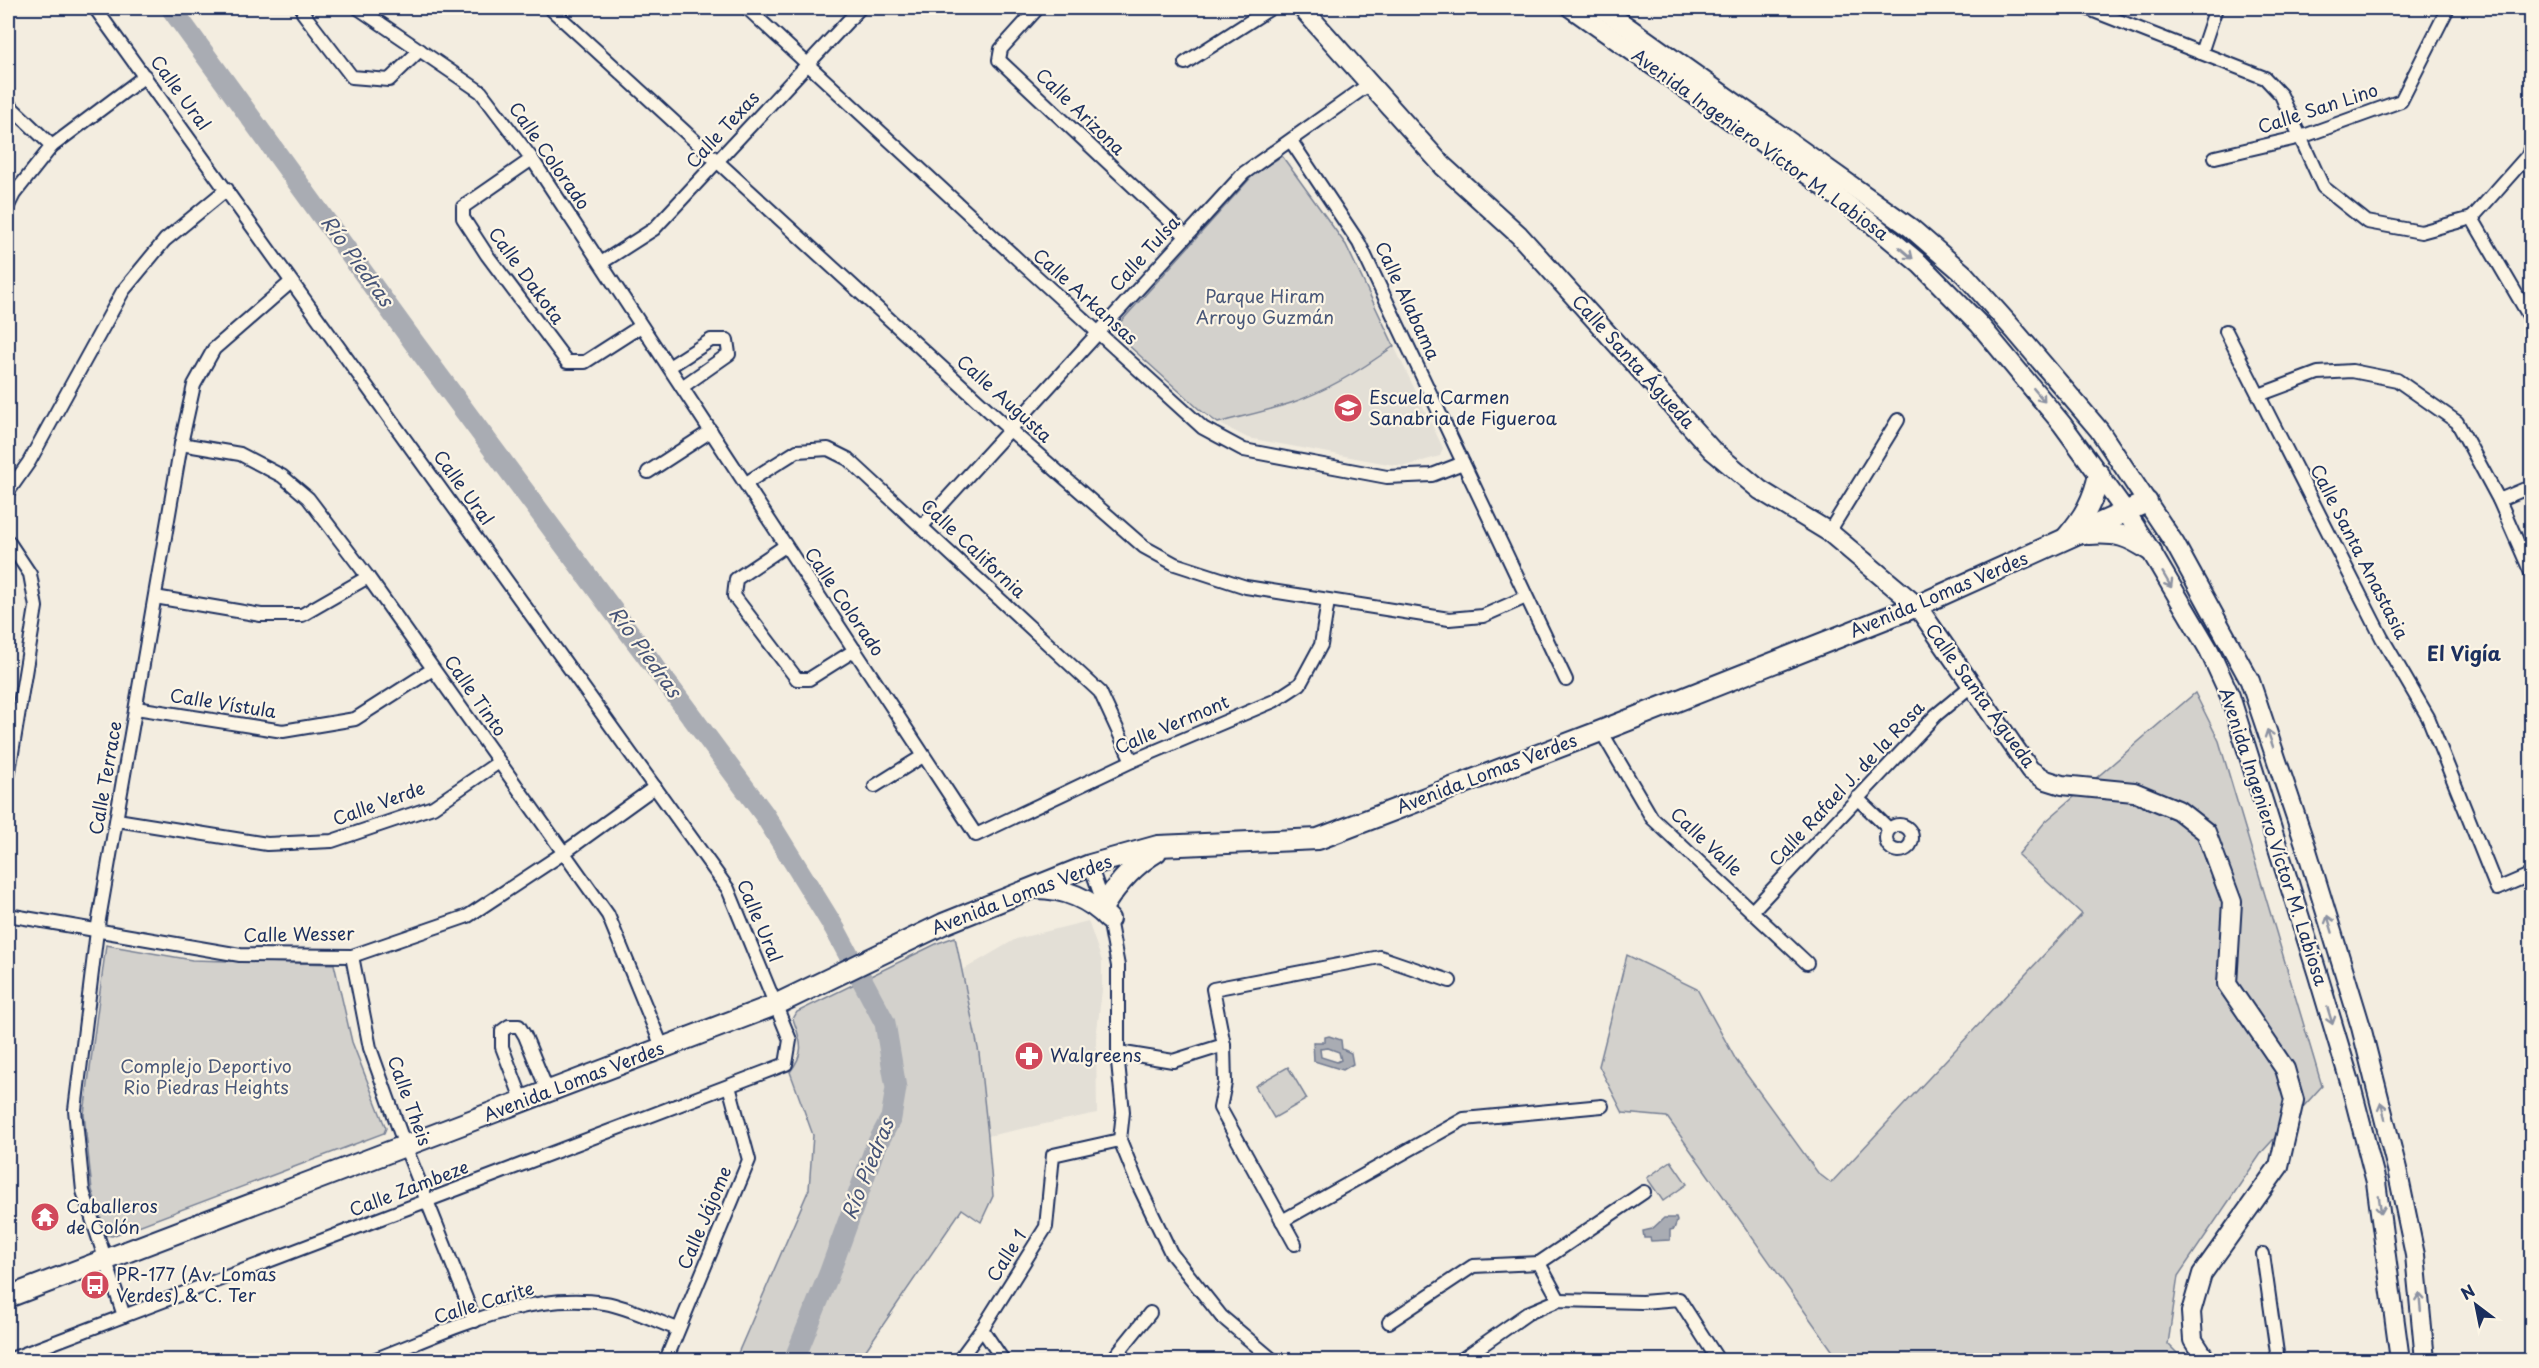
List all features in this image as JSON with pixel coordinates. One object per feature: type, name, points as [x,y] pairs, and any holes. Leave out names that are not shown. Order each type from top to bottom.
[{"type":"main road","name":"Calle Santa Águeda","points":[[1302,8],[1352,63],[1368,85],[1443,166],[1519,235],[1712,450],[1760,490],[1829,532],[1917,606],[2031,770],[2046,780],[2062,785],[2134,792],[2178,810],[2206,832],[2232,902],[2227,984],[2285,1069],[2295,1100],[2279,1166],[2202,1274],[2191,1312],[2193,1340],[2205,1360]]},
{"type":"main road","name":"Avenida Ingeniero Víctor M. Labiosa","points":[[1571,8],[1811,177],[1920,264],[1979,324],[2062,424],[2126,512],[2151,551],[2209,650],[2230,696],[2310,949],[2350,1082],[2376,1182],[2400,1360]]},
{"type":"main road","name":"Avenida Ingeniero Víctor M. Labiosa","points":[[1601,8],[1911,228],[1964,274],[2099,430],[2175,544],[2250,681],[2306,847],[2361,1027],[2397,1169],[2415,1256],[2425,1360]]},
{"type":"main road","points":[[2069,538],[2085,516],[2094,495],[2099,474]]},
{"type":"main road","name":"Avenida Lomas Verdes","points":[[8,1297],[775,1005],[943,924],[1090,865],[1158,846],[1318,839],[1601,731],[1917,606],[2147,502]]},
{"type":"main road","points":[[2069,538],[2110,532],[2128,536],[2151,551]]},
{"type":"main road","points":[[1030,889],[1050,888],[1070,893],[1107,912],[1118,884],[1138,864],[1168,846]]},
{"type":"street","name":"Calle Ural","points":[[95,8],[728,889],[784,1027]]},
{"type":"street","points":[[305,8],[303,13],[352,77],[389,80],[420,50]]},
{"type":"street","name":"Calle Colorado","points":[[358,8],[481,92],[532,159],[976,835]]},
{"type":"street","name":"Calle Augusta","points":[[550,8],[1009,429],[1144,547],[1175,564],[1246,587],[1449,619],[1483,616],[1526,597]]},
{"type":"street","name":"Calle Arkansas","points":[[747,8],[1203,428],[1244,450],[1387,477],[1432,475],[1463,463]]},
{"type":"street","name":"Calle Texas","points":[[601,263],[654,229],[860,8]]},
{"type":"street","name":"Calle Arizona","points":[[1038,8],[1001,49],[999,60],[1186,236]]},
{"type":"street","points":[[1185,63],[1271,8]]},
{"type":"street","points":[[2086,8],[2265,78],[2281,94],[2323,187],[2367,222],[2421,232],[2472,218],[2530,153]]},
{"type":"street","points":[[2201,53],[2216,8]]},
{"type":"street","name":"Calle San Lino","points":[[2215,157],[2301,137],[2401,101],[2448,8]]},
{"type":"street","points":[[8,206],[14,194],[52,146],[145,76]]},
{"type":"street","name":"Calle Tulsa","points":[[922,526],[1244,172],[1368,85]]},
{"type":"street","points":[[8,104],[52,146]]},
{"type":"street","name":"Calle Alabama","points":[[1291,141],[1359,243],[1566,680]]},
{"type":"street","name":"Calle Dakota","points":[[532,159],[463,207],[463,218],[481,246],[567,362],[585,362],[641,326]]},
{"type":"street","points":[[8,492],[29,462],[123,291],[165,240],[227,189]]},
{"type":"street","points":[[2472,218],[2532,321]]},
{"type":"street","name":"Calle Terrace","points":[[124,1316],[83,1191],[75,1110],[97,931],[180,444],[194,386],[214,349],[291,282]]},
{"type":"street","name":"Calle Santa Anastasia","points":[[2226,331],[2382,638],[2428,717],[2497,889],[2532,874]]},
{"type":"street","points":[[669,367],[711,340],[727,340],[729,354],[682,387]]},
{"type":"street","points":[[2259,395],[2318,373],[2352,371],[2397,380],[2457,422],[2499,500],[2532,575]]},
{"type":"street","points":[[1829,532],[1898,420]]},
{"type":"street","points":[[648,472],[711,431]]},
{"type":"street","name":"Calle Tinto","points":[[180,444],[240,454],[282,476],[308,498],[368,577],[608,915],[663,1049]]},
{"type":"street","name":"Calle California","points":[[746,483],[797,451],[828,449],[848,459],[1100,692],[1132,761]]},
{"type":"street","points":[[2499,500],[2532,486]]},
{"type":"street","points":[[8,541],[30,574],[36,607],[8,777]]},
{"type":"street","points":[[785,546],[736,579],[734,596],[797,679],[809,679],[855,650]]},
{"type":"street","points":[[155,597],[261,615],[302,615],[368,577]]},
{"type":"street","name":"Calle Vermont","points":[[976,835],[1132,761],[1274,702],[1300,684],[1321,645],[1328,601]]},
{"type":"street","name":"Calle Vístula","points":[[136,708],[283,731],[355,719],[433,669]]},
{"type":"street","name":"Calle Rafael J. de la Rosa","points":[[1752,910],[1936,715],[1971,686]]},
{"type":"street","name":"Calle Valle","points":[[1601,731],[1652,818],[1807,963]]},
{"type":"street","points":[[875,786],[923,756]]},
{"type":"street","name":"Calle Verde","points":[[117,820],[267,844],[332,841],[433,807],[499,762]]},
{"type":"street","name":"Calle Wesser","points":[[8,915],[240,955],[352,956],[468,916],[565,852],[655,787]]},
{"type":"street","points":[[1857,798],[1889,829]]},
{"type":"street","points":[[1090,865],[1107,912],[1118,966],[1118,1052],[1123,1112],[1120,1140],[1171,1253],[1221,1316],[1273,1360]]},
{"type":"street","name":"Calle Theis","points":[[352,956],[370,1048],[405,1146],[475,1321]]},
{"type":"street","points":[[1295,1244],[1220,1108],[1225,1083],[1224,1045],[1214,989],[1380,957],[1450,981]]},
{"type":"street","points":[[523,1102],[502,1047],[502,1031],[509,1026],[519,1026],[525,1036],[548,1092]]},
{"type":"street","name":"Calle Zambeze","points":[[8,1360],[786,1064],[790,1040],[784,1027]]},
{"type":"street","points":[[1118,1052],[1173,1061],[1224,1045]]},
{"type":"street","name":"Calle Jájome","points":[[666,1360],[749,1160],[729,1086]]},
{"type":"street","points":[[1282,1221],[1464,1119],[1602,1106]]},
{"type":"street","name":"Calle 1","points":[[959,1360],[982,1329],[1046,1227],[1053,1155],[1120,1140]]},
{"type":"street","points":[[1389,1322],[1473,1266],[1539,1263],[1644,1192]]},
{"type":"street","points":[[2263,1254],[2278,1360]]},
{"type":"street","points":[[1539,1263],[1559,1300]]},
{"type":"street","points":[[1461,1360],[1528,1313],[1559,1300],[1642,1302],[1679,1299],[1718,1360]]},
{"type":"street","name":"Calle Carite","points":[[373,1360],[475,1321],[537,1302],[571,1301],[606,1304],[678,1329]]},
{"type":"street","points":[[1112,1360],[1150,1313]]},
{"type":"street","points":[[982,1329],[1003,1360]]},
{"type":"shaded area","name":"Escuela Carmen Sanabria de Figueroa","points":[[1394,346],[1443,448],[1440,456],[1405,466],[1388,464],[1248,438],[1218,423],[1293,402],[1338,381]]},
{"type":"shaded area","points":[[1088,921],[1102,961],[1102,990],[1096,1038],[1097,1113],[988,1136],[979,1053],[963,970],[1016,939]]},
{"type":"shaded area","points":[[1325,1037],[1341,1040],[1342,1049],[1351,1053],[1353,1064],[1343,1070],[1314,1061],[1313,1042],[1325,1042]],"holes":[[[1328,1048],[1339,1052],[1341,1060],[1337,1062],[1321,1057],[1320,1049]]]},
{"type":"shaded area","points":[[1664,1218],[1676,1218],[1677,1221],[1674,1229],[1670,1230],[1670,1240],[1651,1241],[1650,1238],[1644,1238],[1643,1231],[1652,1229]]},
{"type":"green space","name":"Parque Hiram Arroyo Guzmán","points":[[1282,156],[1346,245],[1394,346],[1358,371],[1305,398],[1218,423],[1200,410],[1116,334],[1117,326],[1255,173]]},
{"type":"green space","points":[[2195,693],[2219,741],[2322,1086],[2262,1152],[2178,1276],[2168,1344],[2184,1360],[1839,1360],[1667,1117],[1623,1113],[1599,1066],[1627,955],[1697,989],[1736,1060],[1818,1173],[1831,1183],[2082,914],[2018,855],[2045,822]]},
{"type":"green space","points":[[955,937],[979,1053],[988,1136],[993,1196],[981,1222],[962,1209],[859,1360],[735,1360],[809,1189],[813,1135],[790,1072],[800,1052],[793,1019],[797,1012],[938,943]]},
{"type":"green space","name":"Complejo Deportivo Rio Piedras Heights","points":[[106,945],[192,960],[334,964],[352,1042],[386,1128],[384,1133],[112,1236],[106,1235],[92,1190],[84,1114]]},
{"type":"green space","points":[[1288,1067],[1307,1099],[1274,1118],[1255,1086]]},
{"type":"green space","points":[[1671,1161],[1687,1184],[1663,1201],[1647,1178]]},
{"type":"waterway","name":"Río Piedras","points":[[171,8],[415,344],[764,814],[835,929],[885,1023],[896,1088],[891,1118],[875,1148],[829,1274],[794,1360]]},
{"type":"place","name":"Escuela Carmen Sanabria de Figueroa","points":[[1348,408]]},
{"type":"place","name":"Walgreens","points":[[1029,1056]]},
{"type":"place","name":"Caballeros de Colón","points":[[45,1217]]},
{"type":"place","name":"PR-177 (Av. Lomas Verdes) & C. Ter","points":[[95,1285]]},
{"type":"district","name":"El Vigía","points":[[2464,654]]}]
